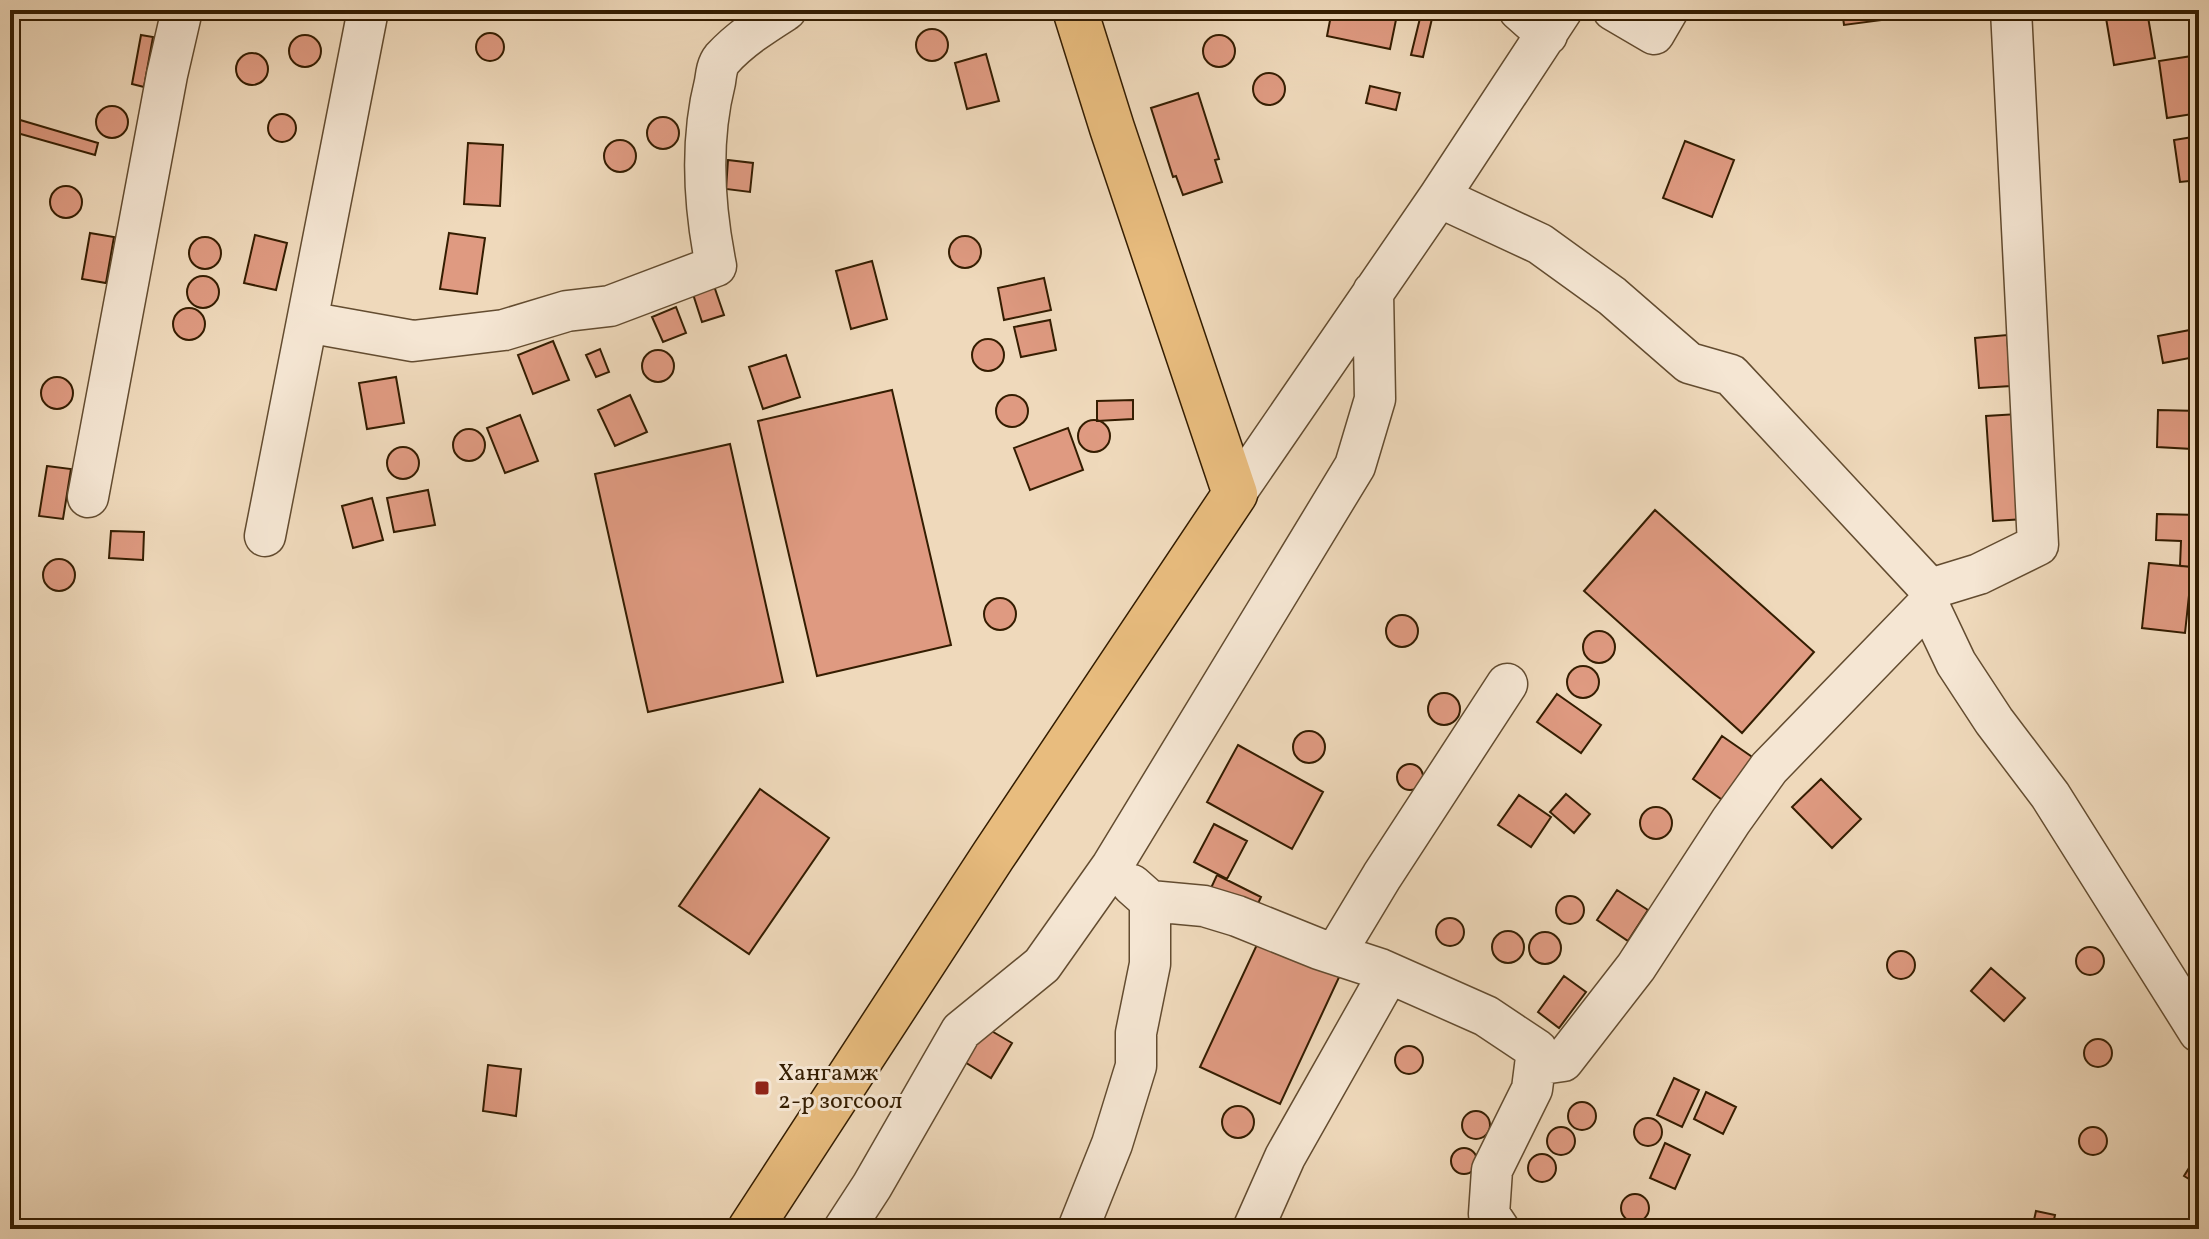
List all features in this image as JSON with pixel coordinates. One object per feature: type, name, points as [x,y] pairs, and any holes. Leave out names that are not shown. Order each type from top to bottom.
[{"type":"main road","points":[[750,1229],[993,856],[1235,494],[1075,10]]},
{"type":"street","points":[[88,497],[167,75],[182,10]]},
{"type":"street","points":[[265,536],[368,10]]},
{"type":"street","points":[[307,322],[413,341],[504,330],[567,311],[610,306],[716,266],[711,241],[705,157],[707,113],[720,61],[759,27],[786,10]]},
{"type":"street","points":[[1613,10],[1654,34],[1668,10]]},
{"type":"street","points":[[1535,1065],[1563,1061],[1636,967],[1769,768],[1929,597],[2038,545],[2011,10]]},
{"type":"street","points":[[1235,494],[1439,197],[1543,18]]},
{"type":"street","points":[[1439,197],[1540,244],[1612,296],[1689,363],[1731,375],[1929,597],[1956,663],[1994,721],[2050,795],[2199,1032]]},
{"type":"street","points":[[844,1229],[961,1031],[1042,965],[1112,866],[1355,466],[1375,399],[1373,292]]},
{"type":"street","points":[[1335,954],[1507,684]]},
{"type":"street","points":[[1112,866],[1150,901],[1204,906],[1389,973],[1486,1016],[1537,1050],[1532,1089],[1492,1170],[1489,1214],[1499,1229]]},
{"type":"street","points":[[1078,1229],[1112,1144],[1136,1066],[1136,1033],[1150,964],[1150,901]]},
{"type":"street","points":[[1253,1229],[1285,1157],[1389,973]]},
{"type":"building","points":[[1332,10],[1398,10],[1390,49],[1327,36]]},
{"type":"building","points":[[1422,10],[1434,10],[1423,57],[1411,55]]},
{"type":"building","points":[[1842,10],[1889,10],[1890,19],[1844,25]]},
{"type":"building","points":[[2147,11],[2155,58],[2114,65],[2106,18]]},
{"type":"building","points":[[932,29],[943,34],[948,45],[943,56],[932,61],[921,56],[916,45],[921,34]]},
{"type":"building","points":[[490,33],[500,37],[504,47],[500,57],[490,61],[480,57],[476,47],[480,37]]},
{"type":"building","points":[[141,35],[153,37],[144,87],[132,84]]},
{"type":"building","points":[[305,35],[316,40],[321,51],[316,62],[305,67],[294,62],[289,51],[294,40]]},
{"type":"building","points":[[1219,35],[1230,40],[1235,51],[1230,62],[1219,67],[1208,62],[1203,51],[1208,40]]},
{"type":"building","points":[[252,53],[263,58],[268,69],[263,80],[252,85],[241,80],[236,69],[241,58]]},
{"type":"building","points":[[986,54],[999,101],[967,109],[955,63]]},
{"type":"building","points":[[2192,56],[2199,113],[2167,118],[2159,61]]},
{"type":"building","points":[[1269,73],[1280,78],[1285,89],[1280,100],[1269,105],[1258,100],[1253,89],[1258,78]]},
{"type":"building","points":[[1370,86],[1400,93],[1396,110],[1366,103]]},
{"type":"building","points":[[1198,93],[1219,159],[1215,160],[1222,182],[1183,195],[1176,176],[1173,177],[1151,108]]},
{"type":"building","points":[[112,106],[123,111],[128,122],[123,133],[112,138],[101,133],[96,122],[101,111]]},
{"type":"building","points":[[282,114],[292,118],[296,128],[292,138],[282,142],[272,138],[268,128],[272,118]]},
{"type":"building","points":[[10,117],[98,143],[95,155],[10,131]]},
{"type":"building","points":[[663,117],[674,122],[679,133],[674,144],[663,149],[652,144],[647,133],[652,122]]},
{"type":"building","points":[[2199,136],[2199,180],[2180,182],[2174,140]]},
{"type":"building","points":[[620,140],[631,145],[636,156],[631,167],[620,172],[609,167],[604,156],[609,145]]},
{"type":"building","points":[[1685,141],[1734,160],[1712,217],[1663,198]]},
{"type":"building","points":[[468,143],[503,145],[500,206],[464,204]]},
{"type":"building","points":[[728,160],[753,163],[750,192],[726,189]]},
{"type":"building","points":[[66,186],[77,191],[82,202],[77,213],[66,218],[55,213],[50,202],[55,191]]},
{"type":"building","points":[[90,233],[114,237],[106,283],[82,279]]},
{"type":"building","points":[[449,233],[485,238],[477,294],[440,289]]},
{"type":"building","points":[[255,235],[287,243],[276,290],[244,283]]},
{"type":"building","points":[[965,236],[976,241],[981,252],[976,263],[965,268],[954,263],[949,252],[954,241]]},
{"type":"building","points":[[205,237],[216,242],[221,253],[216,264],[205,269],[194,264],[189,253],[194,242]]},
{"type":"building","points":[[872,261],[887,319],[851,329],[836,271]]},
{"type":"building","points":[[203,276],[214,281],[219,292],[214,303],[203,308],[192,303],[187,292],[192,281]]},
{"type":"building","points":[[1044,278],[1051,310],[1004,320],[998,288]]},
{"type":"building","points":[[713,283],[724,315],[702,322],[692,291]]},
{"type":"building","points":[[676,307],[686,333],[663,342],[652,317]]},
{"type":"building","points":[[189,308],[200,313],[205,324],[200,335],[189,340],[178,335],[173,324],[178,313]]},
{"type":"building","points":[[1050,320],[1056,350],[1021,357],[1014,327]]},
{"type":"building","points":[[2190,330],[2195,357],[2163,363],[2158,336]]},
{"type":"building","points":[[2007,335],[2011,386],[1979,388],[1975,338]]},
{"type":"building","points":[[988,339],[999,344],[1004,355],[999,366],[988,371],[977,366],[972,355],[977,344]]},
{"type":"building","points":[[553,341],[569,380],[533,394],[518,355]]},
{"type":"building","points":[[600,349],[609,372],[596,377],[586,355]]},
{"type":"building","points":[[658,350],[669,355],[674,366],[669,377],[658,382],[647,377],[642,366],[647,355]]},
{"type":"building","points":[[786,355],[800,397],[763,409],[749,367]]},
{"type":"building","points":[[57,377],[68,382],[73,393],[68,404],[57,409],[46,404],[41,393],[46,382]]},
{"type":"building","points":[[396,377],[404,423],[367,429],[359,383]]},
{"type":"building","points":[[892,390],[951,645],[817,676],[758,421]]},
{"type":"building","points":[[630,395],[647,432],[615,446],[598,410]]},
{"type":"building","points":[[1012,395],[1023,400],[1028,411],[1023,422],[1012,427],[1001,422],[996,411],[1001,400]]},
{"type":"building","points":[[1133,400],[1133,419],[1097,421],[1097,401]]},
{"type":"building","points":[[2158,410],[2199,411],[2199,461],[2192,461],[2192,449],[2157,447]]},
{"type":"building","points":[[2018,414],[2025,519],[1993,521],[1986,416]]},
{"type":"building","points":[[520,415],[538,461],[505,473],[487,428]]},
{"type":"building","points":[[1094,420],[1105,425],[1110,436],[1105,447],[1094,452],[1083,447],[1078,436],[1083,425]]},
{"type":"building","points":[[1068,428],[1083,470],[1030,490],[1014,448]]},
{"type":"building","points":[[469,429],[480,434],[485,445],[480,456],[469,461],[458,456],[453,445],[458,434]]},
{"type":"building","points":[[730,444],[783,682],[648,712],[595,474]]},
{"type":"building","points":[[403,447],[414,452],[419,463],[414,474],[403,479],[392,474],[387,463],[392,452]]},
{"type":"building","points":[[47,466],[71,469],[63,519],[39,516]]},
{"type":"building","points":[[428,490],[435,525],[394,532],[387,498]]},
{"type":"building","points":[[372,498],[383,540],[353,548],[342,506]]},
{"type":"building","points":[[1655,510],[1814,652],[1742,733],[1584,591]]},
{"type":"building","points":[[2157,514],[2199,515],[2199,567],[2180,566],[2181,541],[2156,540]]},
{"type":"building","points":[[111,531],[144,532],[143,560],[109,558]]},
{"type":"building","points":[[59,559],[70,564],[75,575],[70,586],[59,591],[48,586],[43,575],[48,564]]},
{"type":"building","points":[[2149,563],[2192,567],[2185,633],[2142,628]]},
{"type":"building","points":[[1000,598],[1011,603],[1016,614],[1011,625],[1000,630],[989,625],[984,614],[989,603]]},
{"type":"building","points":[[1402,615],[1413,620],[1418,631],[1413,642],[1402,647],[1391,642],[1386,631],[1391,620]]},
{"type":"building","points":[[1599,631],[1610,636],[1615,647],[1610,658],[1599,663],[1588,658],[1583,647],[1588,636]]},
{"type":"building","points":[[1583,666],[1594,671],[1599,682],[1594,693],[1583,698],[1572,693],[1567,682],[1572,671]]},
{"type":"building","points":[[1444,693],[1455,698],[1460,709],[1455,720],[1444,725],[1433,720],[1428,709],[1433,698]]},
{"type":"building","points":[[1557,694],[1601,725],[1581,753],[1537,722]]},
{"type":"building","points":[[1309,731],[1320,736],[1325,747],[1320,758],[1309,763],[1298,758],[1293,747],[1298,736]]},
{"type":"building","points":[[1722,736],[1758,761],[1728,804],[1693,779]]},
{"type":"building","points":[[1238,745],[1323,792],[1292,849],[1207,802]]},
{"type":"building","points":[[1410,764],[1419,768],[1423,777],[1419,786],[1410,790],[1401,786],[1397,777],[1401,768]]},
{"type":"building","points":[[1821,779],[1861,819],[1832,848],[1792,807]]},
{"type":"building","points":[[760,789],[829,838],[749,954],[679,906]]},
{"type":"building","points":[[1566,794],[1590,814],[1574,833],[1550,812]]},
{"type":"building","points":[[1519,795],[1551,817],[1531,847],[1498,825]]},
{"type":"building","points":[[1656,807],[1667,812],[1672,823],[1667,834],[1656,839],[1645,834],[1640,823],[1645,812]]},
{"type":"building","points":[[1214,824],[1247,841],[1227,879],[1194,862]]},
{"type":"building","points":[[1217,875],[1261,897],[1256,908],[1211,888]]},
{"type":"building","points":[[1617,890],[1648,910],[1628,941],[1597,920]]},
{"type":"building","points":[[1570,896],[1580,900],[1584,910],[1580,920],[1570,924],[1560,920],[1556,910],[1560,900]]},
{"type":"building","points":[[1450,918],[1460,922],[1464,932],[1460,942],[1450,946],[1440,942],[1436,932],[1440,922]]},
{"type":"building","points":[[1508,931],[1519,936],[1524,947],[1519,958],[1508,963],[1497,958],[1492,947],[1497,936]]},
{"type":"building","points":[[1545,932],[1556,937],[1561,948],[1556,959],[1545,964],[1534,959],[1529,948],[1534,937]]},
{"type":"building","points":[[1261,936],[1341,973],[1280,1104],[1200,1067]]},
{"type":"building","points":[[2090,947],[2100,951],[2104,961],[2100,971],[2090,975],[2080,971],[2076,961],[2080,951]]},
{"type":"building","points":[[1901,951],[1911,955],[1915,965],[1911,975],[1901,979],[1891,975],[1887,965],[1891,955]]},
{"type":"building","points":[[1991,968],[2025,998],[2004,1021],[1971,991]]},
{"type":"building","points":[[1564,976],[1586,992],[1559,1028],[1538,1012]]},
{"type":"building","points":[[983,1026],[1012,1043],[991,1078],[963,1061]]},
{"type":"building","points":[[2098,1039],[2108,1043],[2112,1053],[2108,1063],[2098,1067],[2088,1063],[2084,1053],[2088,1043]]},
{"type":"building","points":[[1409,1046],[1419,1050],[1423,1060],[1419,1070],[1409,1074],[1399,1070],[1395,1060],[1399,1050]]},
{"type":"building","points":[[488,1065],[521,1069],[516,1116],[483,1111]]},
{"type":"building","points":[[1674,1078],[1699,1090],[1682,1127],[1657,1115]]},
{"type":"building","points":[[1706,1092],[1736,1107],[1723,1134],[1694,1119]]},
{"type":"building","points":[[1582,1102],[1592,1106],[1596,1116],[1592,1126],[1582,1130],[1572,1126],[1568,1116],[1572,1106]]},
{"type":"building","points":[[1238,1106],[1249,1111],[1254,1122],[1249,1133],[1238,1138],[1227,1133],[1222,1122],[1227,1111]]},
{"type":"building","points":[[1476,1111],[1486,1115],[1490,1125],[1486,1135],[1476,1139],[1466,1135],[1462,1125],[1466,1115]]},
{"type":"building","points":[[1648,1118],[1658,1122],[1662,1132],[1658,1142],[1648,1146],[1638,1142],[1634,1132],[1638,1122]]},
{"type":"building","points":[[1561,1127],[1571,1131],[1575,1141],[1571,1151],[1561,1155],[1551,1151],[1547,1141],[1551,1131]]},
{"type":"building","points":[[2093,1127],[2103,1131],[2107,1141],[2103,1151],[2093,1155],[2083,1151],[2079,1141],[2083,1131]]},
{"type":"building","points":[[1665,1143],[1690,1155],[1675,1189],[1650,1178]]},
{"type":"building","points":[[1464,1148],[1473,1152],[1477,1161],[1473,1170],[1464,1174],[1455,1170],[1451,1161],[1455,1152]]},
{"type":"building","points":[[2199,1152],[2199,1185],[2184,1176]]},
{"type":"building","points":[[1542,1154],[1552,1158],[1556,1168],[1552,1178],[1542,1182],[1532,1178],[1528,1168],[1532,1158]]},
{"type":"building","points":[[1635,1194],[1645,1198],[1649,1208],[1645,1218],[1635,1222],[1625,1218],[1621,1208],[1625,1198]]},
{"type":"building","points":[[2036,1211],[2055,1215],[2052,1229],[2032,1229]]},
{"type":"building","points":[[1653,1222],[1675,1229],[1650,1229]]},
{"type":"building","points":[[1346,1223],[1355,1224],[1359,1229],[1336,1229]]},
{"type":"place","name":"Хангамж 2-р зогсоол","points":[[762,1088]]}]
